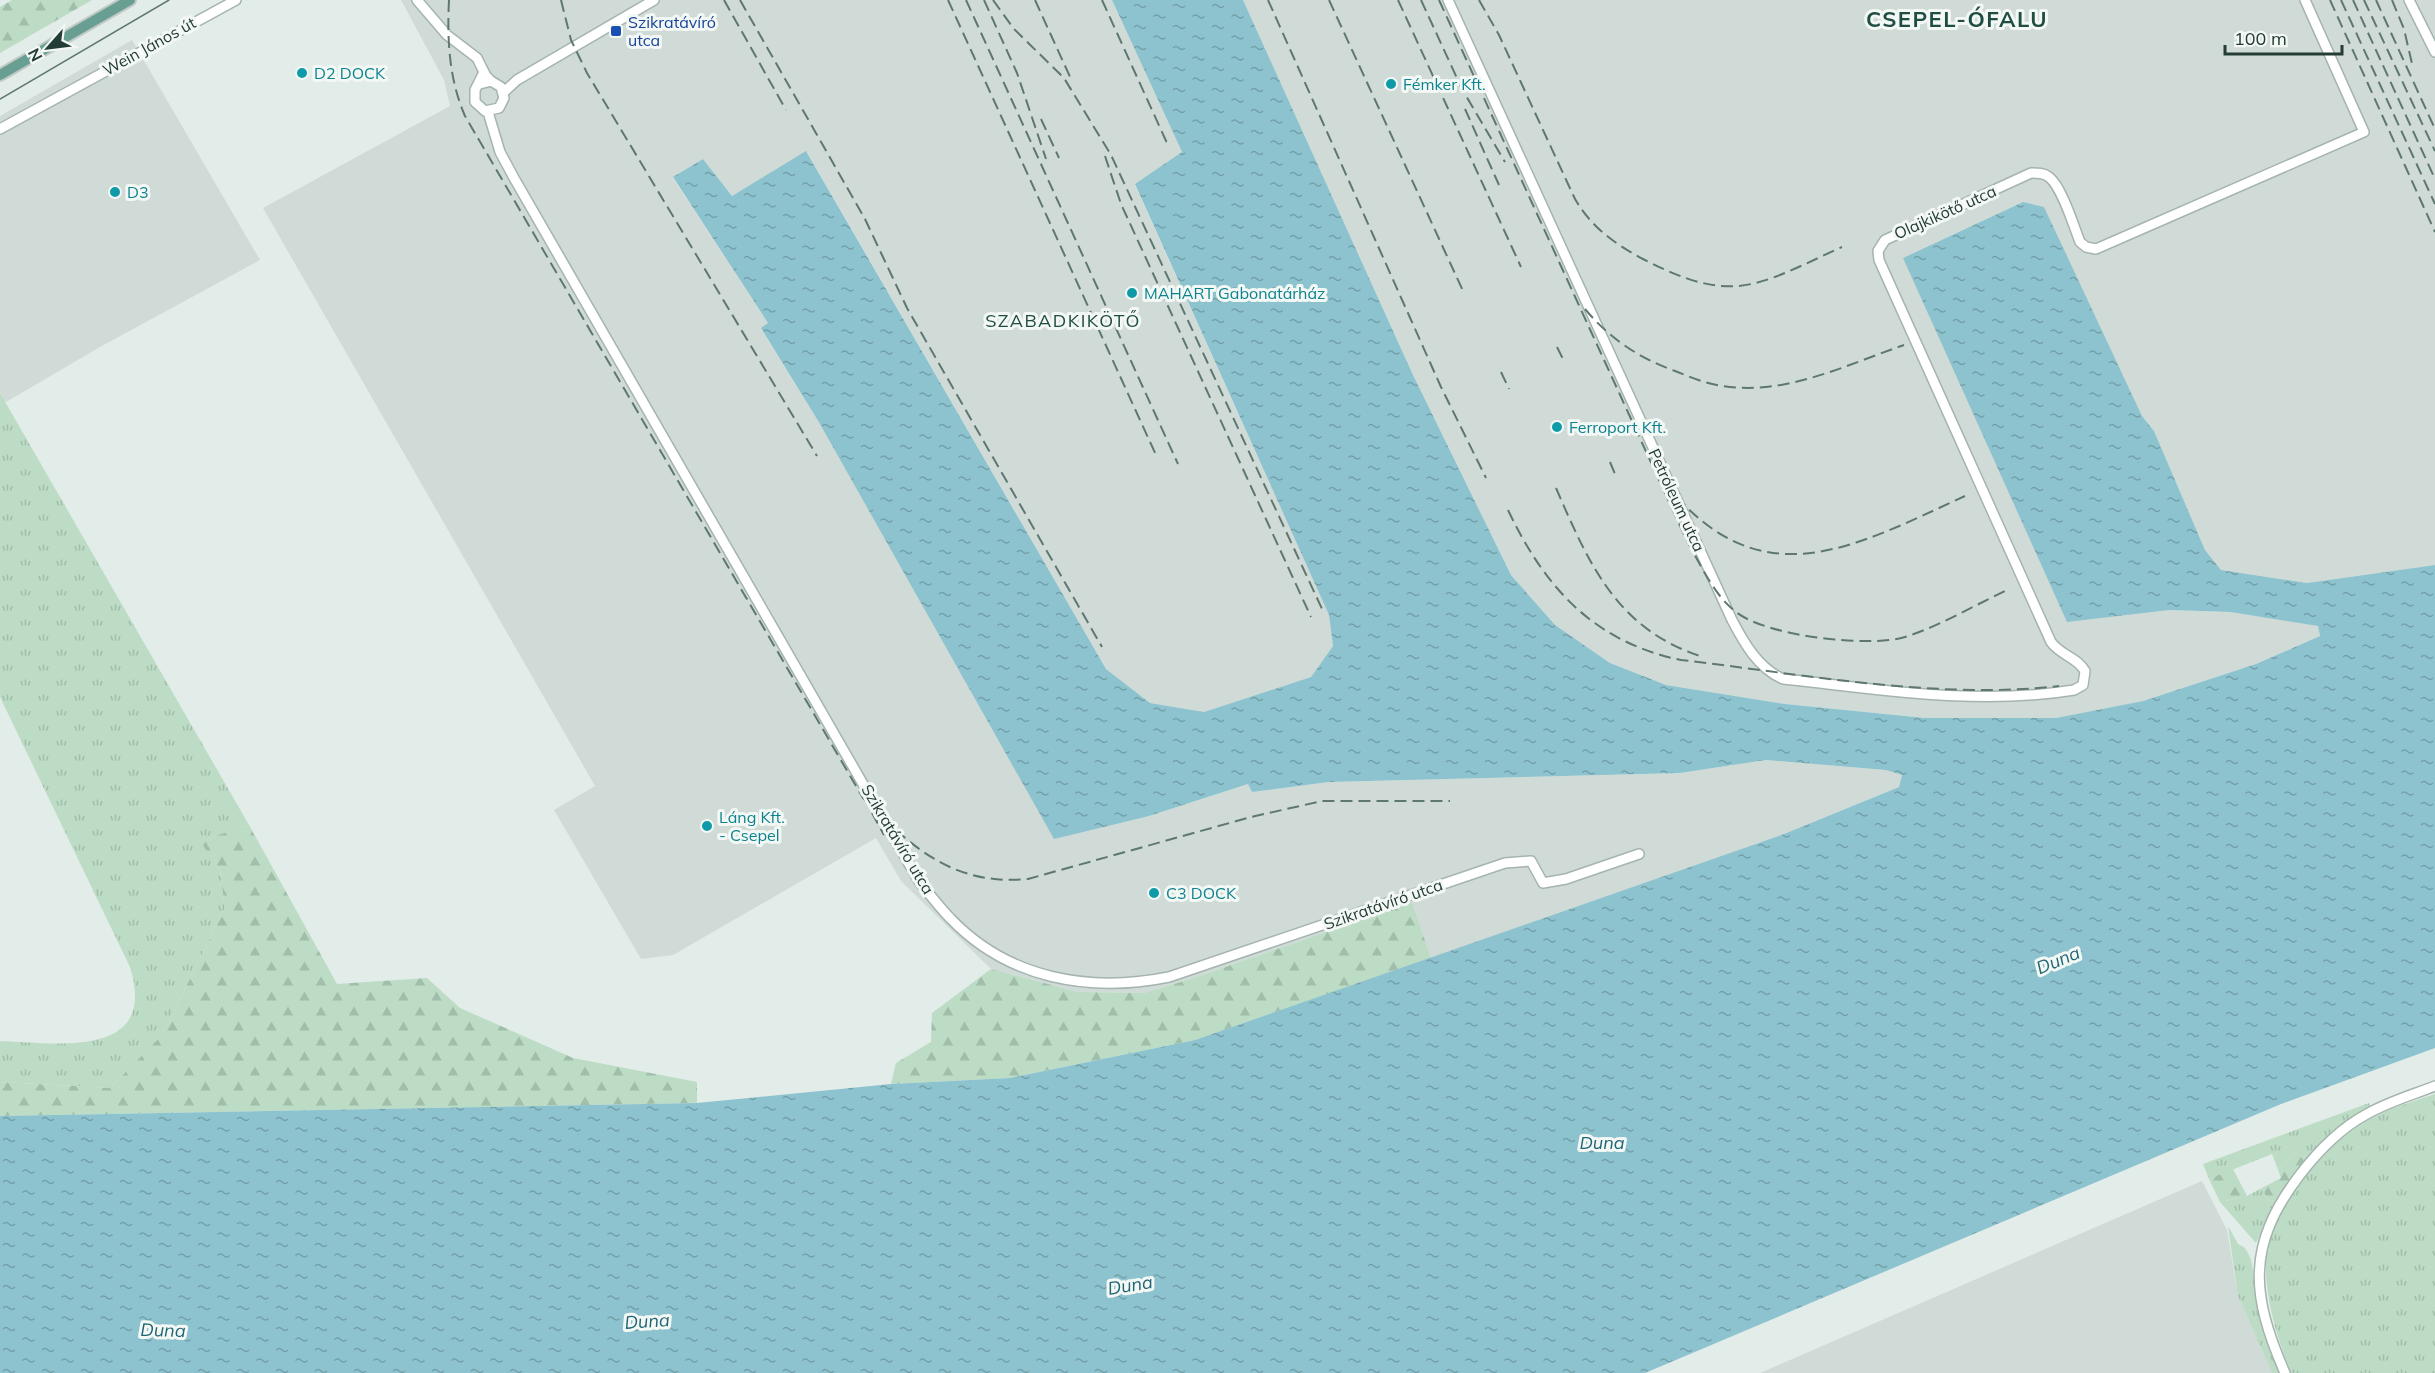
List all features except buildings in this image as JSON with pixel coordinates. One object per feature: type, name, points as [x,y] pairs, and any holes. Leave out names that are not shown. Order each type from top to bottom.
[{"type":"main road","points":[[0,75],[130,0]]},
{"type":"street","name":"Wein János út","points":[[0,129],[236,0]]},
{"type":"street","points":[[417,0],[435,23],[477,58],[484,72],[498,86],[504,100],[493,111],[480,109],[475,102],[474,93],[484,72]]},
{"type":"street","points":[[480,84],[498,86],[517,80],[654,0]]},
{"type":"street","name":"Petróleum utca","points":[[1448,0],[1732,620],[1767,670],[1783,679],[1948,697],[1997,698],[2036,695],[2074,690],[2083,685]]},
{"type":"street","name":"Olajkikötő utca","points":[[2083,685],[2086,678],[2082,666],[2060,652],[2051,642],[1879,260],[1880,245],[1885,240],[2031,173],[2041,173],[2050,178],[2056,186],[2080,242],[2086,247],[2096,249],[2364,132],[2305,0]]},
{"type":"street","points":[[2409,0],[2435,52]]},
{"type":"street","name":"Szikratávíró utca","points":[[493,111],[493,128],[500,152],[514,178],[921,883],[951,919],[1010,962],[1052,977],[1096,985],[1140,983],[1169,977],[1505,863],[1531,861],[1543,883],[1566,879],[1639,854]]},
{"type":"street","points":[[2285,1373],[2265,1323],[2260,1295],[2259,1257],[2264,1238],[2280,1202],[2314,1157],[2356,1120],[2376,1109],[2435,1086]]},
{"type":"shaded area","points":[[401,0],[1112,0],[1182,152],[1135,185],[1329,615],[1333,646],[1311,677],[1204,712],[1150,703],[1106,669],[807,152],[732,196],[703,159],[673,178],[768,323],[761,329],[820,424],[1149,816],[1248,784],[1252,792],[1329,782],[1680,773],[1766,760],[1886,770],[1902,775],[1899,787],[1784,834],[1431,958],[1412,902],[1191,979],[1144,993],[1078,992],[991,969],[901,881],[876,838],[673,955],[641,959],[554,810],[595,786],[263,208],[450,106],[444,80]]},
{"type":"shaded area","points":[[1243,0],[2435,0],[2435,565],[2307,583],[2221,570],[2205,550],[2154,431],[2142,416],[2023,202],[1903,258],[2169,610],[2230,612],[2318,626],[2320,636],[2256,664],[2143,701],[2057,718],[1925,718],[1785,704],[1666,685],[1610,663],[1555,625],[1511,575],[1413,375]]},
{"type":"shaded area","points":[[132,40],[260,260],[100,347],[6,402],[0,393],[0,116]]},
{"type":"shaded area","points":[[2202,1181],[2227,1230],[2238,1296],[2272,1373],[1760,1373]]},
{"type":"green space","points":[[12,0],[92,0],[0,53],[0,7]]},
{"type":"green space","points":[[0,393],[249,825],[201,841],[220,871],[225,908],[162,1035],[110,1088],[0,1082],[0,1041],[74,1043],[97,1040],[117,1032],[130,1018],[135,997],[130,967],[0,697]]},
{"type":"green space","points":[[249,825],[337,984],[427,978],[460,1008],[573,1058],[697,1082],[697,1103],[0,1116],[0,1082],[110,1088],[162,1035],[225,908],[220,871],[200,841]]},
{"type":"green space","points":[[1412,902],[1431,958],[1195,1040],[1010,1078],[891,1084],[896,1063],[931,1042],[932,1013],[991,969],[1078,992],[1144,993],[1191,979]]},
{"type":"green space","points":[[2435,1094],[2435,1373],[2291,1373],[2272,1314],[2266,1267],[2266,1251],[2270,1249],[2267,1248],[2283,1211],[2319,1160],[2350,1132],[2383,1112]]},
{"type":"green space","points":[[2369,1103],[2370,1107],[2328,1136],[2308,1158],[2293,1153],[2282,1168],[2277,1167],[2272,1154],[2209,1179],[2203,1164]]},
{"type":"green space","points":[[2293,1153],[2308,1158],[2279,1198],[2269,1202],[2262,1188],[2281,1178],[2277,1167],[2282,1168]]},
{"type":"green space","points":[[2233,1169],[2247,1196],[2220,1202],[2209,1179]]},
{"type":"green space","points":[[2262,1188],[2269,1202],[2279,1198],[2256,1243],[2220,1202],[2247,1196]]},
{"type":"green space","points":[[2228,1226],[2238,1244],[2245,1248],[2251,1259],[2261,1322],[2279,1373],[2272,1373],[2238,1296]]},
{"type":"water","name":"Duna","points":[[1112,0],[1243,0],[1413,375],[1511,575],[1555,625],[1610,663],[1666,685],[1785,704],[1925,718],[2056,718],[2143,701],[2256,664],[2320,636],[2318,626],[2230,612],[2169,610],[2067,622],[1903,258],[2023,202],[2044,207],[2142,416],[2154,431],[2205,550],[2221,570],[2307,583],[2435,565],[2435,1048],[2281,1104],[1645,1373],[0,1373],[0,1116],[697,1103],[891,1084],[1010,1078],[1195,1040],[1784,834],[1899,787],[1902,775],[1886,770],[1766,760],[1680,773],[1329,782],[1252,792],[1248,784],[1149,816],[1054,839],[820,424],[761,328],[768,323],[673,177],[703,159],[732,196],[806,151],[1106,669],[1150,703],[1204,712],[1311,677],[1333,646],[1329,615],[1135,184],[1182,152]]},
{"type":"tram line","points":[[0,99],[169,0]]},
{"type":"railway","points":[[449,0],[448,30],[452,74],[465,116],[863,798],[899,833],[936,860],[956,870],[1002,880],[1028,879],[1251,817],[1322,801],[1450,801]]},
{"type":"railway","points":[[561,0],[571,40],[587,73],[817,456]]},
{"type":"railway","points":[[724,0],[786,110]]},
{"type":"railway","points":[[740,0],[865,219],[907,308],[1102,647]]},
{"type":"railway","points":[[948,0],[1156,455]]},
{"type":"railway","points":[[966,0],[1178,464]]},
{"type":"railway","points":[[984,0],[1017,73],[1046,159]]},
{"type":"railway","points":[[993,0],[1014,29],[1064,78],[1111,155],[1323,611]]},
{"type":"railway","points":[[1035,0],[1071,79]]},
{"type":"railway","points":[[1102,0],[1167,143]]},
{"type":"railway","points":[[1268,0],[1441,387],[1486,478]]},
{"type":"railway","points":[[1329,0],[1464,293]]},
{"type":"railway","points":[[1398,0],[1521,267]]},
{"type":"railway","points":[[1421,0],[1462,89],[1505,162]]},
{"type":"railway","points":[[1439,0],[1687,541],[1708,579],[1728,605],[1750,620],[1770,628],[1818,638],[1888,640],[1905,637],[1931,627],[2009,589]]},
{"type":"railway","points":[[1479,0],[1499,35],[1575,199],[1597,227],[1614,241],[1674,274],[1723,286],[1744,285],[1765,280],[1842,247]]},
{"type":"railway","points":[[2330,0],[2435,232]]},
{"type":"railway","points":[[2341,0],[2435,204]]},
{"type":"railway","points":[[2353,0],[2435,179]]},
{"type":"railway","points":[[2364,0],[2435,151]]},
{"type":"railway","points":[[2376,0],[2435,129]]},
{"type":"railway","points":[[2392,0],[2404,29],[2413,68]]},
{"type":"railway","points":[[1465,109],[1499,185]]},
{"type":"railway","points":[[1041,119],[1059,158]]},
{"type":"railway","points":[[1105,156],[1121,204],[1311,617]]},
{"type":"railway","points":[[1585,309],[1605,330],[1637,354],[1692,378],[1723,386],[1746,388],[1792,383],[1904,345]]},
{"type":"railway","points":[[1557,347],[1565,363]]},
{"type":"railway","points":[[1501,372],[1509,389]]},
{"type":"railway","points":[[1610,462],[1615,474]]},
{"type":"railway","points":[[1665,483],[1700,520],[1736,542],[1771,553],[1808,553],[1845,546],[1884,532],[1965,496]]},
{"type":"railway","points":[[1556,488],[1594,568],[1627,612],[1648,630],[1673,645],[1703,657]]},
{"type":"railway","points":[[1508,510],[1538,564],[1576,608],[1622,640],[1650,652],[1681,660],[1918,688],[1966,690],[2059,686]]},
{"type":"railway","points":[[872,813],[884,835]]},
{"type":"place","name":"Szikratávíró utca","points":[[616,31]]},
{"type":"place","name":"D2 DOCK","points":[[302,73]]},
{"type":"place","name":"Fémker Kft.","points":[[1391,84]]},
{"type":"place","name":"D3","points":[[115,192]]},
{"type":"place","name":"MAHART Gabonatárház","points":[[1132,293]]},
{"type":"place","name":"Ferroport Kft.","points":[[1557,427]]},
{"type":"place","name":"Láng Kft. - Csepel","points":[[707,826]]},
{"type":"place","name":"C3 DOCK","points":[[1154,893]]},
{"type":"district","name":"CSEPEL-ÓFALU","points":[[1957,19]]},
{"type":"district","name":"SZABADKIKÖTŐ","points":[[1063,320]]}]
